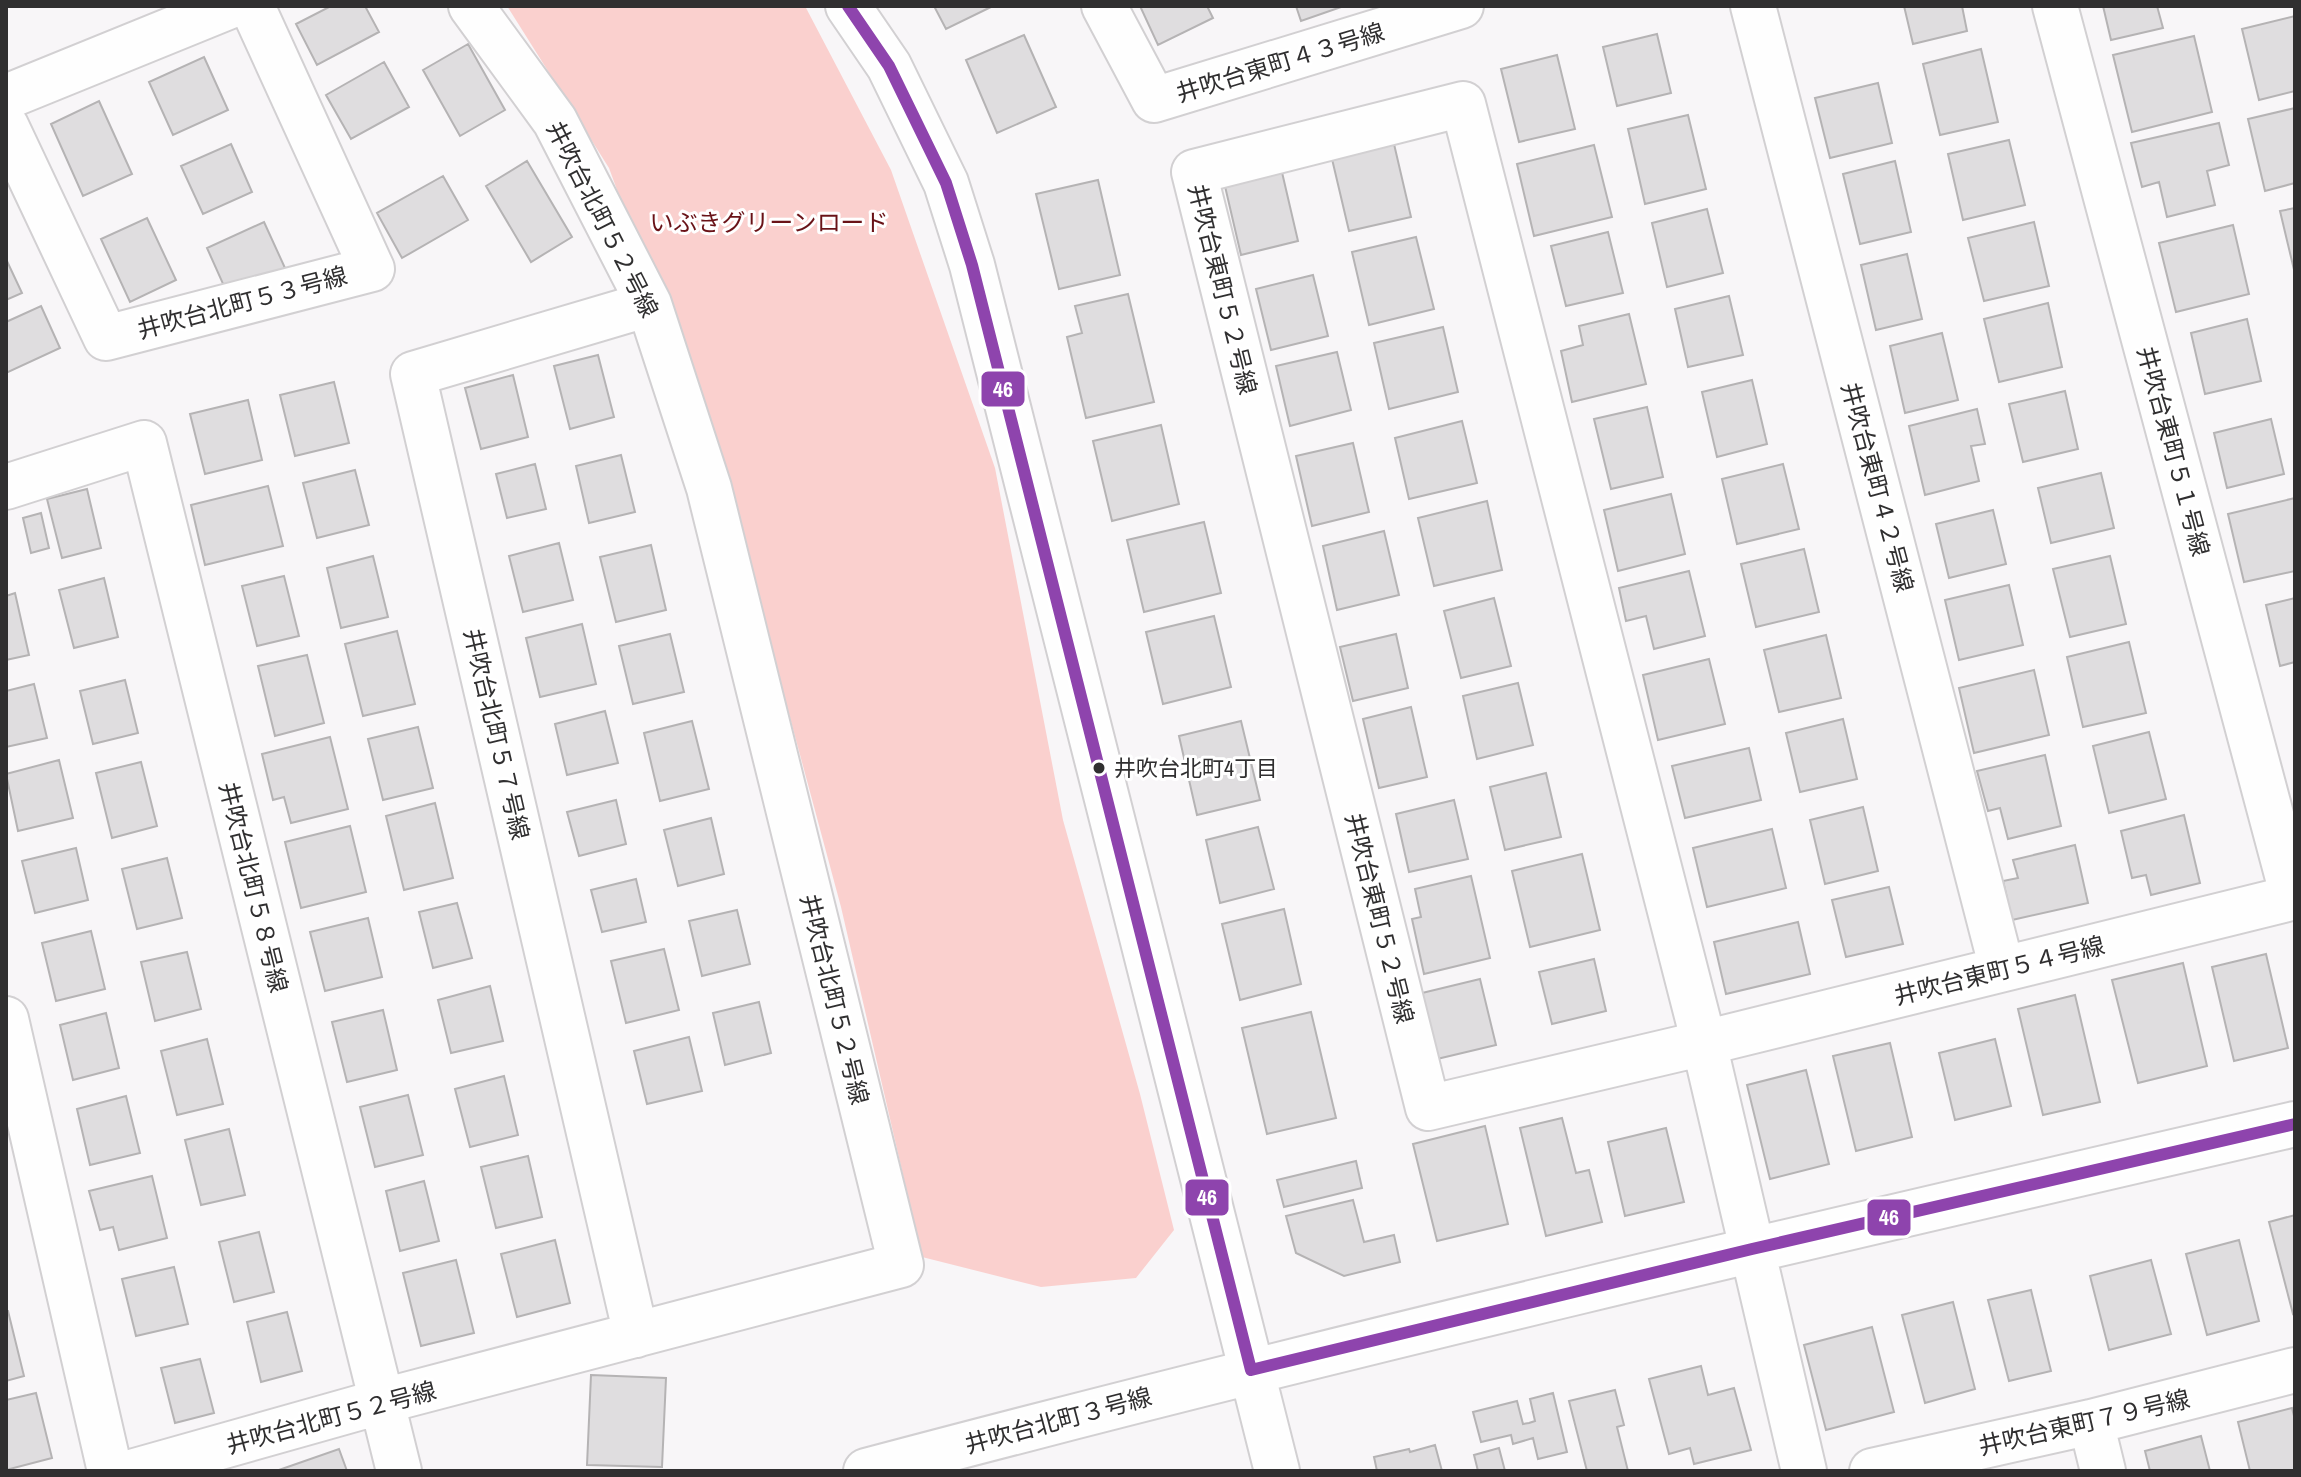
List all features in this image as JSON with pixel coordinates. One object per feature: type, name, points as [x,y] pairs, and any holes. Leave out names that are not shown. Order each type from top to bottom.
[{"type":"street","points":[[6,97],[230,6]]},
{"type":"street","name":"井吹台北町５３号線","points":[[6,126],[106,338],[372,269],[252,6]]},
{"type":"street","name":"井吹台北町５２号線","points":[[135,1471],[383,1401],[901,1265],[709,488],[649,304],[555,121],[471,6]]},
{"type":"street","points":[[848,6],[889,66],[940,170],[972,265],[1277,1471]]},
{"type":"street","name":"井吹台東町４３号線","points":[[1104,6],[1154,100],[1461,6]]},
{"type":"street","name":"井吹台東町４２号線","points":[[1753,6],[2002,969]]},
{"type":"street","name":"井吹台東町５１号線","points":[[2055,6],[2294,897]]},
{"type":"street","name":"井吹台東町５２号線","points":[[1704,1043],[1428,1108],[1194,172],[1463,104],[1704,1043],[1804,1471]]},
{"type":"street","name":"井吹台北町５７号線","points":[[636,1335],[413,374],[649,304]]},
{"type":"street","name":"井吹台北町５８号線","points":[[6,487],[144,443],[399,1471]]},
{"type":"street","name":"井吹台東町５４号線","points":[[1704,1043],[2294,897]]},
{"type":"street","points":[[6,1019],[110,1471]]},
{"type":"street","name":"井吹台北町３号線","points":[[866,1471],[1251,1370],[1752,1249],[2295,1124]]},
{"type":"street","name":"井吹台東町７９号線","points":[[1872,1471],[2091,1422],[2295,1370]]},
{"type":"street","points":[[2091,1422],[2103,1471]]},
{"type":"green space","name":"いぶきグリーンロード","points":[[507,6],[805,6],[891,170],[995,468],[1063,820],[1140,1094],[1174,1230],[1136,1278],[1041,1287],[922,1257],[841,907],[733,506],[609,168]]},
{"type":"building","points":[[331,6],[365,6],[379,32],[317,65],[296,24]]},
{"type":"building","points":[[934,6],[993,6],[946,29]]},
{"type":"building","points":[[1140,6],[1207,6],[1213,18],[1158,45]]},
{"type":"building","points":[[1296,6],[1344,6],[1301,21]]},
{"type":"building","points":[[1904,6],[1962,6],[1967,31],[1913,44]]},
{"type":"building","points":[[2103,6],[2157,6],[2163,28],[2111,40]]},
{"type":"building","points":[[2295,16],[2295,91],[2259,100],[2242,29]]},
{"type":"building","points":[[1657,34],[1671,93],[1617,106],[1603,47]]},
{"type":"building","points":[[1024,35],[1056,107],[997,133],[966,60]]},
{"type":"building","points":[[2194,36],[2212,112],[2132,132],[2113,55]]},
{"type":"building","points":[[468,44],[505,110],[460,136],[423,70]]},
{"type":"building","points":[[1981,49],[1998,122],[1940,135],[1923,64]]},
{"type":"building","points":[[1557,55],[1575,129],[1519,142],[1501,69]]},
{"type":"building","points":[[204,57],[228,110],[173,135],[149,82]]},
{"type":"building","points":[[384,62],[409,107],[351,139],[326,95]]},
{"type":"building","points":[[1878,83],[1892,143],[1830,158],[1815,98]]},
{"type":"building","points":[[99,101],[132,174],[83,196],[51,124]]},
{"type":"building","points":[[2295,108],[2295,183],[2265,191],[2248,119]]},
{"type":"building","points":[[1688,115],[1706,189],[1645,204],[1628,129]]},
{"type":"building","points":[[2219,123],[2229,165],[2207,171],[2215,205],[2167,217],[2159,182],[2142,187],[2131,143]]},
{"type":"building","points":[[2009,140],[2025,205],[1963,220],[1948,154]]},
{"type":"building","points":[[231,144],[252,192],[203,214],[181,166]]},
{"type":"building","points":[[1394,144],[1411,217],[1349,231],[1332,159]]},
{"type":"building","points":[[1594,145],[1612,217],[1534,236],[1517,164]]},
{"type":"building","points":[[527,161],[572,237],[531,262],[486,186]]},
{"type":"building","points":[[1895,161],[1911,232],[1860,244],[1843,174]]},
{"type":"building","points":[[1281,168],[1298,241],[1241,255],[1224,182]]},
{"type":"building","points":[[443,176],[468,220],[402,258],[377,213]]},
{"type":"building","points":[[1098,180],[1120,275],[1059,289],[1036,194]]},
{"type":"building","points":[[2295,208],[2295,274],[2280,211]]},
{"type":"building","points":[[1707,209],[1723,273],[1667,287],[1652,223]]},
{"type":"building","points":[[147,218],[176,280],[130,302],[101,239]]},
{"type":"building","points":[[264,222],[285,268],[228,295],[207,248]]},
{"type":"building","points":[[2034,222],[2049,286],[1984,301],[1968,238]]},
{"type":"building","points":[[2233,225],[2249,294],[2176,312],[2159,243]]},
{"type":"building","points":[[1608,232],[1623,293],[1566,306],[1551,246]]},
{"type":"building","points":[[1416,237],[1434,309],[1369,325],[1352,252]]},
{"type":"building","points":[[1907,254],[1922,319],[1876,330],[1861,265]]},
{"type":"building","points":[[6,259],[22,293],[6,300]]},
{"type":"building","points":[[1313,275],[1328,336],[1271,350],[1256,289]]},
{"type":"building","points":[[1128,294],[1154,402],[1086,418],[1067,337],[1082,333],[1075,306]]},
{"type":"building","points":[[1729,296],[1743,355],[1688,367],[1675,309]]},
{"type":"building","points":[[2048,303],[2062,367],[1999,382],[1984,319]]},
{"type":"building","points":[[41,306],[60,348],[6,373],[6,322]]},
{"type":"building","points":[[1629,314],[1646,384],[1572,402],[1561,351],[1583,345],[1579,326]]},
{"type":"building","points":[[2247,319],[2261,381],[2205,394],[2191,333]]},
{"type":"building","points":[[1443,327],[1458,392],[1389,409],[1374,343]]},
{"type":"building","points":[[1942,333],[1958,400],[1905,413],[1890,346]]},
{"type":"building","points":[[1337,352],[1351,410],[1290,426],[1276,366]]},
{"type":"building","points":[[598,355],[614,417],[570,429],[554,366]]},
{"type":"building","points":[[513,375],[528,437],[481,449],[465,388]]},
{"type":"building","points":[[1752,380],[1767,444],[1717,457],[1702,392]]},
{"type":"building","points":[[334,382],[349,443],[295,456],[280,395]]},
{"type":"building","points":[[2065,391],[2078,449],[2023,462],[2009,404]]},
{"type":"building","points":[[248,400],[262,460],[205,474],[190,414]]},
{"type":"building","points":[[1647,407],[1663,477],[1611,489],[1594,419]]},
{"type":"building","points":[[1977,409],[1985,444],[1971,446],[1979,481],[1925,495],[1909,426]]},
{"type":"building","points":[[2271,419],[2284,474],[2227,488],[2214,433]]},
{"type":"building","points":[[1462,421],[1477,483],[1409,499],[1395,438]]},
{"type":"building","points":[[1161,425],[1179,504],[1112,521],[1093,441]]},
{"type":"building","points":[[1353,443],[1369,512],[1312,526],[1296,456]]},
{"type":"building","points":[[621,455],[635,512],[589,523],[576,466]]},
{"type":"building","points":[[535,464],[546,509],[507,518],[496,474]]},
{"type":"building","points":[[1783,464],[1799,529],[1737,544],[1722,479]]},
{"type":"building","points":[[355,470],[369,525],[317,538],[303,483]]},
{"type":"building","points":[[2101,473],[2114,528],[2051,543],[2038,488]]},
{"type":"building","points":[[268,486],[283,546],[205,565],[191,505]]},
{"type":"building","points":[[87,489],[101,548],[62,558],[47,499]]},
{"type":"building","points":[[1671,494],[1685,554],[1618,571],[1604,510]]},
{"type":"building","points":[[2295,498],[2295,571],[2244,582],[2228,514]]},
{"type":"building","points":[[1487,501],[1502,570],[1434,586],[1418,518]]},
{"type":"building","points":[[1993,510],[2006,564],[1949,578],[1936,524]]},
{"type":"building","points":[[41,513],[49,548],[31,553],[23,518]]},
{"type":"building","points":[[1204,522],[1221,593],[1144,612],[1127,540]]},
{"type":"building","points":[[1384,531],[1399,595],[1337,610],[1323,546]]},
{"type":"building","points":[[559,543],[573,600],[523,612],[509,556]]},
{"type":"building","points":[[651,545],[666,610],[616,622],[600,557]]},
{"type":"building","points":[[1804,549],[1819,612],[1756,627],[1741,564]]},
{"type":"building","points":[[373,556],[388,617],[341,628],[327,568]]},
{"type":"building","points":[[2110,556],[2126,624],[2070,637],[2053,569]]},
{"type":"building","points":[[1689,571],[1705,636],[1654,649],[1646,616],[1626,621],[1619,588]]},
{"type":"building","points":[[284,576],[299,636],[257,646],[242,586]]},
{"type":"building","points":[[104,578],[118,637],[74,648],[59,590]]},
{"type":"building","points":[[2009,585],[2023,645],[1959,660],[1945,600]]},
{"type":"building","points":[[15,593],[29,655],[6,660],[6,596]]},
{"type":"building","points":[[1494,598],[1511,666],[1461,678],[1444,611]]},
{"type":"building","points":[[2295,598],[2295,662],[2280,666],[2266,605]]},
{"type":"building","points":[[1214,616],[1231,687],[1163,704],[1146,632]]},
{"type":"building","points":[[582,624],[596,684],[540,697],[526,638]]},
{"type":"building","points":[[397,631],[415,704],[363,716],[345,644]]},
{"type":"building","points":[[670,634],[684,692],[633,704],[619,646]]},
{"type":"building","points":[[1396,634],[1408,688],[1353,701],[1340,647]]},
{"type":"building","points":[[1826,635],[1841,698],[1779,712],[1764,650]]},
{"type":"building","points":[[2129,642],[2146,713],[2083,727],[2067,657]]},
{"type":"building","points":[[307,655],[324,723],[275,736],[258,666]]},
{"type":"building","points":[[1709,659],[1725,724],[1658,740],[1643,675]]},
{"type":"building","points":[[2034,670],[2049,735],[1974,753],[1959,688]]},
{"type":"building","points":[[125,680],[138,733],[93,744],[80,691]]},
{"type":"building","points":[[1518,683],[1533,745],[1477,759],[1463,696]]},
{"type":"building","points":[[34,684],[47,738],[6,747],[6,691]]},
{"type":"building","points":[[1411,707],[1427,777],[1379,788],[1363,719]]},
{"type":"building","points":[[605,711],[618,763],[567,775],[555,724]]},
{"type":"building","points":[[1843,719],[1857,779],[1800,792],[1786,733]]},
{"type":"building","points":[[692,721],[709,789],[660,801],[644,733]]},
{"type":"building","points":[[1241,721],[1260,800],[1197,815],[1179,736]]},
{"type":"building","points":[[418,727],[433,788],[383,800],[368,739]]},
{"type":"building","points":[[2149,732],[2166,799],[2109,813],[2093,746]]},
{"type":"building","points":[[330,737],[348,809],[291,823],[284,797],[273,800],[262,754]]},
{"type":"building","points":[[1749,748],[1761,800],[1685,818],[1672,766]]},
{"type":"building","points":[[2045,755],[2061,826],[2008,839],[2000,808],[1988,811],[1977,771]]},
{"type":"building","points":[[59,760],[73,818],[18,831],[6,774]]},
{"type":"building","points":[[141,762],[157,826],[112,838],[96,773]]},
{"type":"building","points":[[1546,773],[1561,837],[1505,850],[1490,787]]},
{"type":"building","points":[[616,800],[626,844],[579,856],[567,812]]},
{"type":"building","points":[[1454,800],[1468,859],[1409,872],[1396,814]]},
{"type":"building","points":[[435,803],[453,878],[404,890],[386,816]]},
{"type":"building","points":[[1863,807],[1878,871],[1825,884],[1810,820]]},
{"type":"building","points":[[2184,815],[2200,883],[2151,895],[2146,875],[2132,878],[2121,831]]},
{"type":"building","points":[[711,818],[724,874],[678,886],[664,830]]},
{"type":"building","points":[[350,826],[366,892],[301,908],[285,842]]},
{"type":"building","points":[[1258,827],[1274,889],[1220,903],[1206,840]]},
{"type":"building","points":[[1772,829],[1786,888],[1707,907],[1693,848]]},
{"type":"building","points":[[2075,845],[2088,903],[2012,920],[2003,881],[2018,878],[2013,860]]},
{"type":"building","points":[[76,848],[88,900],[35,913],[22,861]]},
{"type":"building","points":[[1582,854],[1600,930],[1530,947],[1512,871]]},
{"type":"building","points":[[167,858],[182,918],[137,929],[122,869]]},
{"type":"building","points":[[1471,876],[1490,958],[1424,974],[1412,919],[1421,917],[1415,889]]},
{"type":"building","points":[[636,879],[646,922],[602,932],[591,890]]},
{"type":"building","points":[[1889,887],[1903,944],[1846,957],[1832,900]]},
{"type":"building","points":[[457,903],[472,958],[433,968],[419,912]]},
{"type":"building","points":[[1284,909],[1301,984],[1240,1000],[1222,924]]},
{"type":"building","points":[[737,910],[750,964],[702,976],[689,921]]},
{"type":"building","points":[[368,918],[382,977],[325,991],[310,932]]},
{"type":"building","points":[[1798,922],[1810,974],[1726,994],[1714,942]]},
{"type":"building","points":[[91,931],[105,989],[56,1001],[42,943]]},
{"type":"building","points":[[664,949],[679,1010],[626,1023],[611,961]]},
{"type":"building","points":[[187,952],[201,1009],[155,1021],[141,962]]},
{"type":"building","points":[[2266,954],[2288,1048],[2234,1061],[2212,967]]},
{"type":"building","points":[[1594,959],[1606,1011],[1552,1024],[1539,972]]},
{"type":"building","points":[[2183,963],[2207,1066],[2138,1083],[2112,980]]},
{"type":"building","points":[[1480,979],[1496,1045],[1437,1059],[1422,993]]},
{"type":"building","points":[[490,986],[503,1041],[451,1053],[438,1000]]},
{"type":"building","points":[[2075,995],[2100,1102],[2043,1115],[2018,1009]]},
{"type":"building","points":[[759,1002],[771,1053],[725,1065],[713,1013]]},
{"type":"building","points":[[383,1010],[397,1070],[347,1082],[332,1022]]},
{"type":"building","points":[[1311,1012],[1336,1118],[1267,1134],[1242,1028]]},
{"type":"building","points":[[106,1013],[119,1068],[73,1080],[60,1025]]},
{"type":"building","points":[[689,1037],[702,1091],[647,1104],[634,1051]]},
{"type":"building","points":[[207,1039],[223,1104],[177,1115],[161,1051]]},
{"type":"building","points":[[1995,1039],[2011,1106],[1955,1120],[1939,1053]]},
{"type":"building","points":[[1890,1043],[1912,1137],[1856,1151],[1833,1056]]},
{"type":"building","points":[[1806,1070],[1829,1164],[1770,1179],[1747,1085]]},
{"type":"building","points":[[504,1076],[518,1135],[470,1147],[455,1089]]},
{"type":"building","points":[[408,1095],[423,1155],[375,1167],[360,1107]]},
{"type":"building","points":[[126,1096],[140,1153],[90,1165],[77,1109]]},
{"type":"building","points":[[1562,1118],[1576,1173],[1589,1170],[1602,1222],[1546,1236],[1520,1128]]},
{"type":"building","points":[[1485,1126],[1508,1224],[1437,1241],[1413,1144]]},
{"type":"building","points":[[1666,1128],[1684,1202],[1625,1216],[1608,1142]]},
{"type":"building","points":[[229,1129],[245,1195],[201,1205],[185,1140]]},
{"type":"building","points":[[528,1156],[542,1217],[496,1228],[481,1167]]},
{"type":"building","points":[[1356,1161],[1362,1188],[1284,1207],[1277,1180]]},
{"type":"building","points":[[152,1176],[167,1238],[119,1250],[113,1227],[100,1230],[89,1191]]},
{"type":"building","points":[[424,1181],[439,1241],[400,1251],[386,1191]]},
{"type":"building","points":[[1353,1200],[1364,1242],[1394,1235],[1400,1262],[1344,1276],[1296,1253],[1286,1216]]},
{"type":"building","points":[[2295,1215],[2295,1313],[2293,1314],[2269,1222]]},
{"type":"building","points":[[259,1232],[274,1292],[234,1302],[219,1242]]},
{"type":"building","points":[[555,1240],[570,1303],[517,1317],[501,1254]]},
{"type":"building","points":[[2239,1240],[2259,1321],[2207,1335],[2186,1254]]},
{"type":"building","points":[[456,1260],[474,1333],[421,1346],[403,1273]]},
{"type":"building","points":[[2151,1260],[2171,1334],[2109,1350],[2090,1276]]},
{"type":"building","points":[[174,1267],[188,1324],[136,1336],[122,1279]]},
{"type":"building","points":[[2031,1290],[2051,1371],[2009,1381],[1988,1300]]},
{"type":"building","points":[[1953,1302],[1975,1389],[1925,1403],[1902,1315]]},
{"type":"building","points":[[6,1311],[24,1376],[6,1381]]},
{"type":"building","points":[[287,1312],[302,1371],[261,1382],[247,1322]]},
{"type":"building","points":[[1872,1327],[1894,1412],[1826,1430],[1804,1345]]},
{"type":"building","points":[[200,1359],[214,1413],[175,1423],[161,1368]]},
{"type":"building","points":[[1701,1366],[1708,1395],[1734,1388],[1751,1450],[1694,1464],[1690,1448],[1669,1454],[1649,1379]]},
{"type":"building","points":[[591,1375],[666,1378],[662,1467],[587,1465]]},
{"type":"building","points":[[1615,1390],[1624,1425],[1617,1427],[1628,1471],[1587,1471],[1569,1401]]},
{"type":"building","points":[[36,1393],[52,1458],[6,1470],[6,1400]]},
{"type":"building","points":[[1553,1393],[1567,1452],[1538,1459],[1533,1438],[1513,1444],[1511,1435],[1481,1442],[1473,1412],[1517,1401],[1523,1424],[1529,1423],[1535,1421],[1530,1399]]},
{"type":"building","points":[[2292,1408],[2295,1420],[2295,1471],[2250,1471],[2238,1422]]},
{"type":"building","points":[[2201,1436],[2210,1471],[2150,1471],[2145,1451]]},
{"type":"building","points":[[1435,1445],[1442,1471],[1377,1471],[1374,1457]]},
{"type":"building","points":[[1499,1448],[1505,1471],[1478,1471],[1474,1455]]},
{"type":"building","points":[[339,1449],[347,1471],[276,1471]]},
{"type":"transit line","name":"46","points":[[848,6],[889,66],[946,183],[972,265],[1251,1370],[1752,1249],[2295,1124]]},
{"type":"place","name":"井吹台北町4丁目","points":[[1099,768]]}]
